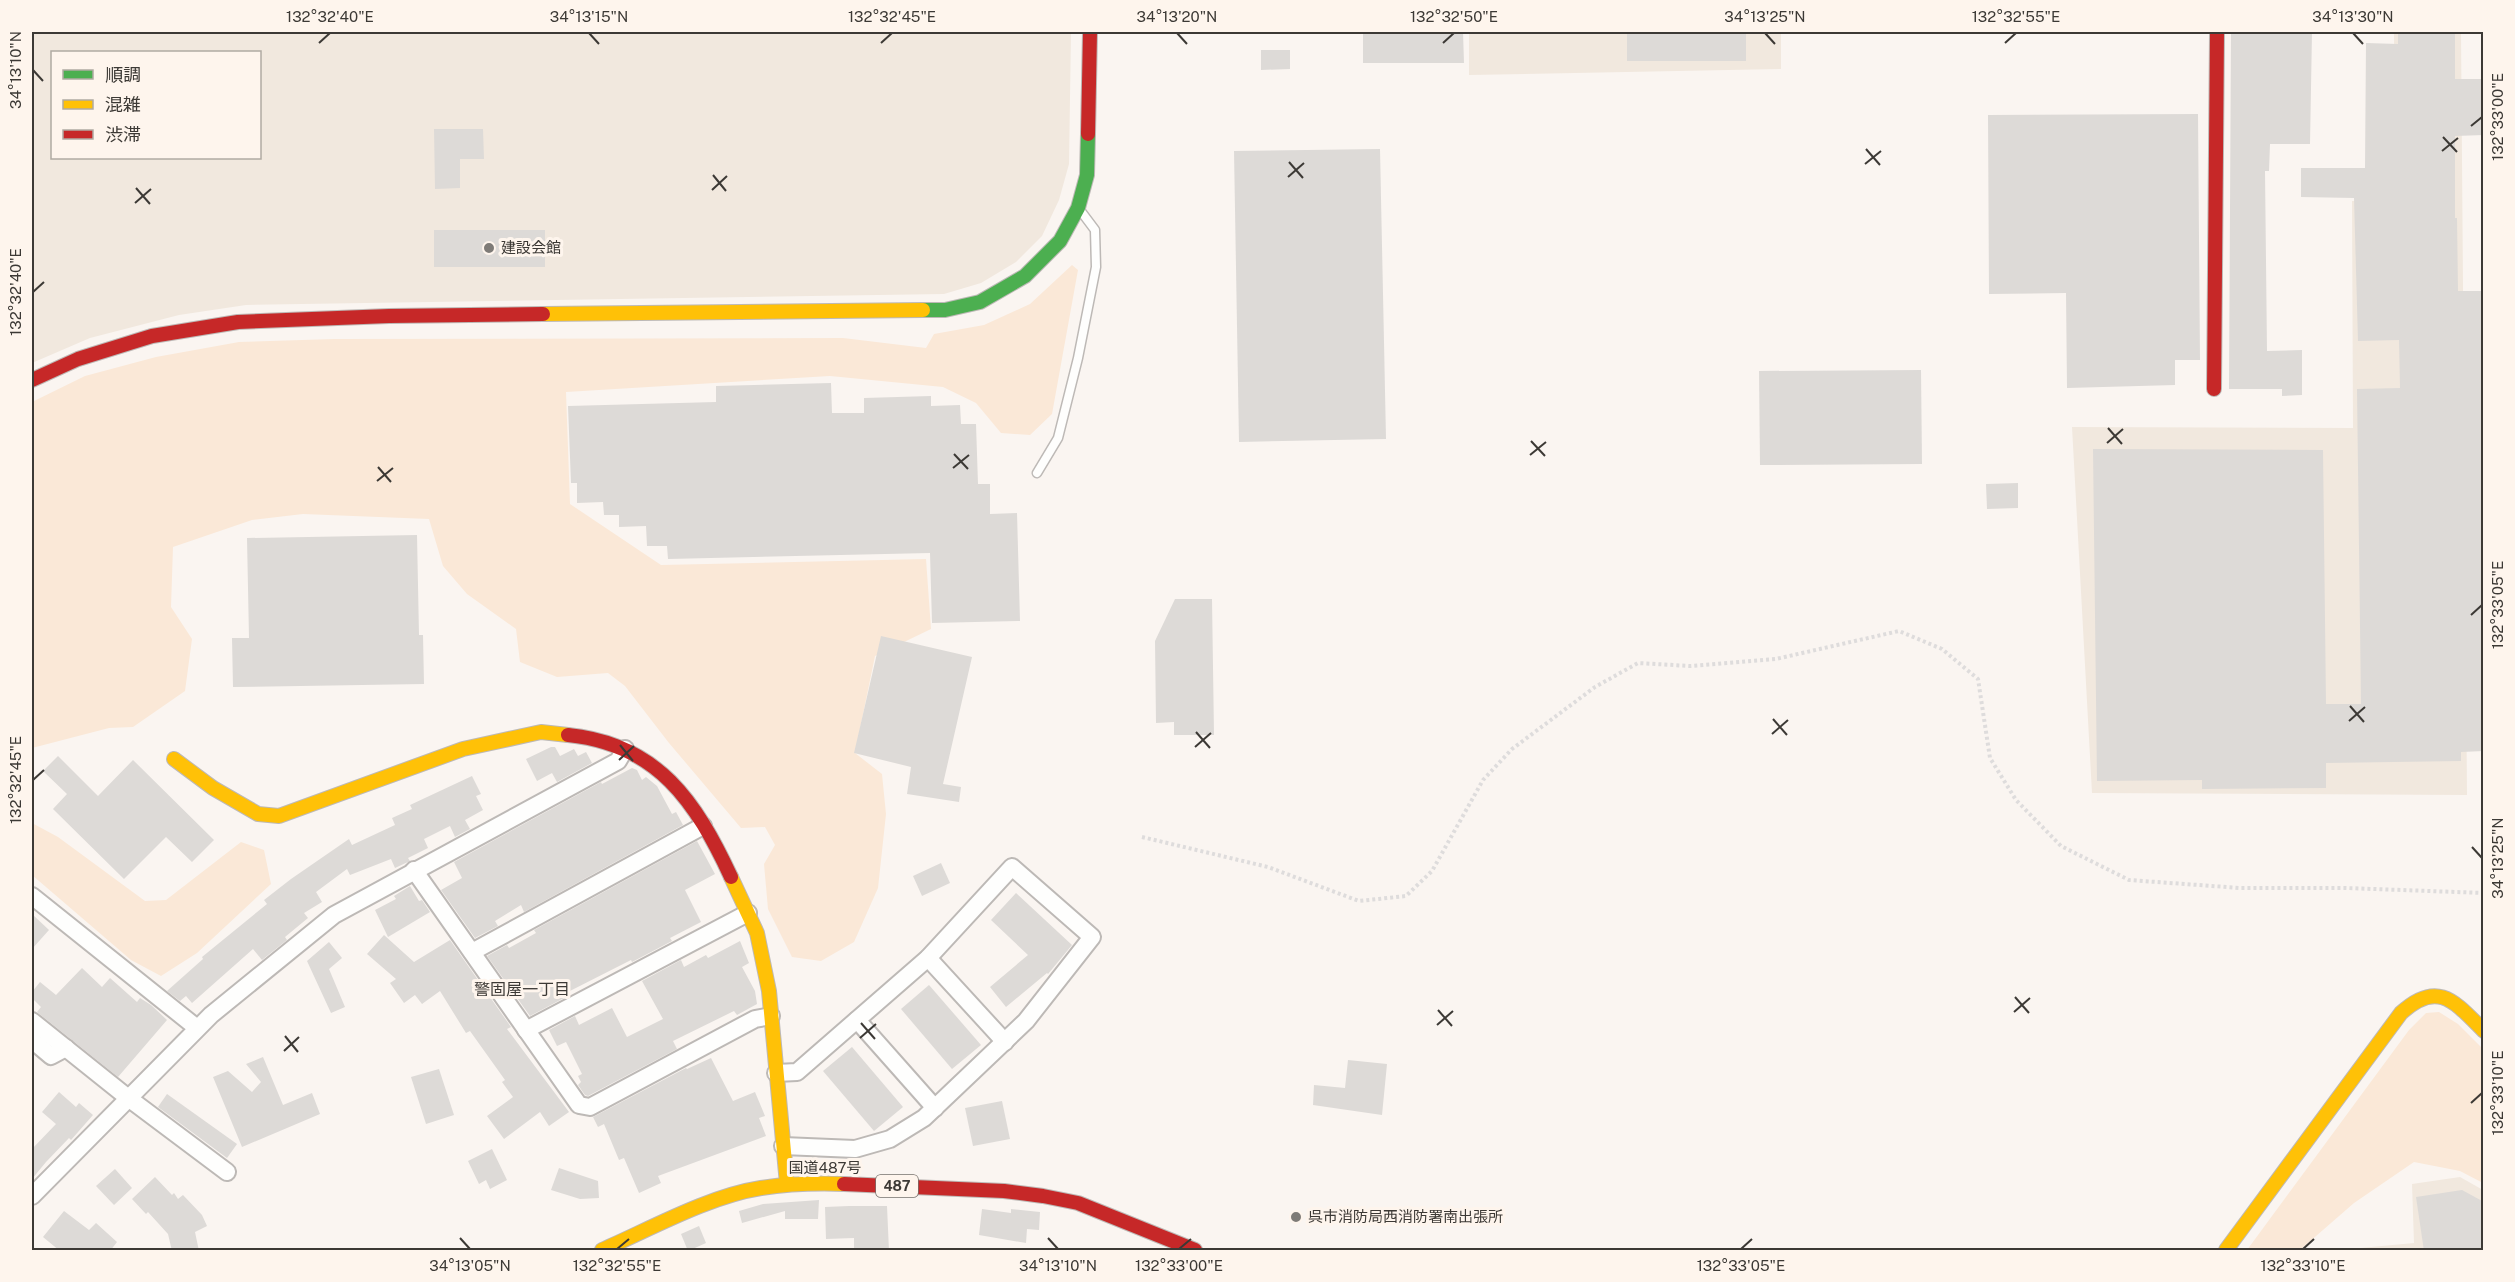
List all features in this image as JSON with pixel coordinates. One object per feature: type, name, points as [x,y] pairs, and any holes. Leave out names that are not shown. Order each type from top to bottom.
[{"type":"main road","points":[[32,380],[78,359],[152,336],[238,322],[389,316],[945,310],[980,302],[1025,276],[1060,241],[1078,207],[1087,175],[1090,32]]},
{"type":"main road","points":[[2214,389],[2217,32]]},
{"type":"main road","points":[[174,759],[213,789],[258,814],[279,816],[463,749],[541,732],[588,737],[644,758],[674,783],[704,826],[716,845],[757,933],[771,1016],[787,1184]]},
{"type":"main road","points":[[2226,1251],[2401,1013],[2418,998],[2437,995],[2454,1002],[2484,1031]]},
{"type":"main road","name":"国道487号","points":[[604,1250],[719,1199],[760,1188],[821,1183],[992,1190],[1042,1196],[1077,1203],[1195,1251]]},
{"type":"street","points":[[32,1196],[197,1028],[334,915],[618,761],[625,749]]},
{"type":"street","points":[[472,952],[704,826]]},
{"type":"street","points":[[776,1073],[797,1072],[857,1020],[928,958],[1012,867],[1092,937],[1026,1021],[924,1118],[890,1140],[855,1149],[783,1146]]},
{"type":"street","points":[[414,870],[579,1105],[590,1107],[755,1019],[771,1016]]},
{"type":"street","points":[[32,896],[197,1028]]},
{"type":"street","points":[[526,1030],[748,913]]},
{"type":"street","points":[[928,958],[1005,1042]]},
{"type":"street","points":[[857,1020],[935,1108]]},
{"type":"street","points":[[32,1021],[127,1097],[227,1172]]},
{"type":"street","points":[[32,1040],[51,1056],[66,1048]]},
{"type":"lane","points":[[1037,473],[1058,438],[1078,358],[1096,267],[1095,230],[1078,207]]},
{"type":"path","points":[[1142,837],[1268,867],[1359,902],[1406,896],[1432,871],[1443,847],[1484,780],[1512,748],[1595,687],[1638,663],[1690,666],[1776,659],[1899,631],[1942,649],[1978,679],[1990,758],[2016,800],[2061,846],[2129,880],[2240,888],[2346,888],[2484,893]]},
{"type":"shaded area","points":[[32,32],[1071,32],[1069,164],[1059,200],[1042,236],[1016,262],[981,283],[944,294],[246,305],[179,315],[90,338],[32,363]]},
{"type":"shaded area","points":[[1469,32],[1781,32],[1781,69],[1469,75]]},
{"type":"shaded area","points":[[2394,32],[2461,32],[2467,795],[2092,793],[2072,427],[2353,428],[2352,201],[2395,200]]},
{"type":"shaded area","points":[[1072,265],[1078,270],[1052,414],[1030,435],[1001,433],[976,403],[943,387],[830,376],[566,392],[570,504],[661,565],[926,559],[931,629],[875,656],[855,753],[882,774],[886,814],[878,888],[854,942],[821,961],[792,957],[768,909],[764,864],[775,845],[765,827],[741,828],[669,743],[625,686],[608,673],[557,677],[520,662],[516,629],[467,594],[443,566],[429,519],[303,514],[252,520],[173,547],[171,607],[192,639],[185,691],[133,727],[109,728],[32,748],[32,402],[85,376],[156,357],[239,342],[334,339],[843,338],[926,348],[934,334],[984,325],[1030,304]]},
{"type":"shaded area","points":[[32,823],[58,837],[145,901],[166,900],[241,842],[264,850],[271,884],[197,953],[161,976],[131,960],[32,875]]},
{"type":"shaded area","points":[[2439,1012],[2458,1024],[2483,1049],[2483,1183],[2460,1171],[2414,1162],[2354,1203],[2300,1250],[2247,1250],[2409,1030],[2426,1013]]},
{"type":"shaded area","points":[[2460,1177],[2483,1190],[2483,1250],[2339,1250],[2414,1243],[2412,1184]]},
{"type":"building","points":[[1363,32],[1463,32],[1464,63],[1363,63]]},
{"type":"building","points":[[1627,32],[1746,32],[1746,61],[1627,61]]},
{"type":"building","points":[[2231,32],[2312,32],[2310,144],[2270,144],[2269,171],[2265,171],[2267,351],[2302,350],[2302,395],[2282,396],[2282,389],[2229,389]]},
{"type":"building","points":[[2398,32],[2455,32],[2455,79],[2484,79],[2484,135],[2455,136],[2455,218],[2457,218],[2458,291],[2484,291],[2484,751],[2461,752],[2461,761],[2326,763],[2326,788],[2202,789],[2202,780],[2097,781],[2093,449],[2323,450],[2326,704],[2361,704],[2357,389],[2400,388],[2399,340],[2358,341],[2354,198],[2301,197],[2301,168],[2365,168],[2366,43],[2398,44]]},
{"type":"building","points":[[1261,50],[1290,50],[1290,69],[1261,70]]},
{"type":"building","points":[[2198,114],[2200,360],[2175,360],[2175,385],[2067,388],[2066,293],[1989,294],[1988,115]]},
{"type":"building","points":[[434,129],[483,129],[484,159],[460,159],[460,188],[435,189]]},
{"type":"building","points":[[1380,149],[1386,439],[1239,442],[1234,151]]},
{"type":"building","name":"建設会館","points":[[434,230],[545,230],[545,267],[434,267]]},
{"type":"building","points":[[1921,370],[1922,464],[1760,465],[1759,371]]},
{"type":"building","points":[[831,383],[832,413],[864,413],[864,398],[931,396],[931,406],[960,405],[961,424],[976,424],[978,484],[990,484],[990,514],[1017,513],[1020,621],[932,623],[930,553],[668,559],[667,546],[647,546],[646,526],[619,527],[619,515],[604,515],[603,502],[577,503],[577,483],[571,483],[568,406],[716,402],[716,386]]},
{"type":"building","points":[[2018,483],[2018,508],[1987,509],[1986,484]]},
{"type":"building","points":[[417,535],[419,635],[423,635],[424,684],[233,687],[232,638],[249,638],[247,538]]},
{"type":"building","points":[[1175,599],[1212,599],[1214,735],[1174,735],[1174,722],[1156,723],[1155,641]]},
{"type":"building","points":[[881,636],[972,657],[943,784],[961,787],[959,802],[907,794],[911,767],[854,753]]},
{"type":"building","points":[[555,747],[560,756],[574,749],[578,756],[586,752],[592,763],[557,782],[552,773],[537,781],[526,759]]},
{"type":"building","points":[[58,756],[98,796],[133,760],[214,840],[192,862],[166,837],[124,879],[53,809],[67,794],[43,771]]},
{"type":"building","points":[[632,768],[637,770],[642,780],[646,777],[657,786],[672,814],[676,812],[683,825],[524,912],[521,905],[495,921],[498,926],[475,938],[441,890],[462,878],[454,862],[601,782],[602,784]]},
{"type":"building","points":[[472,776],[481,794],[476,796],[483,810],[465,820],[470,829],[455,837],[450,826],[424,839],[428,848],[408,858],[410,861],[395,868],[391,859],[350,875],[347,869],[316,892],[322,902],[304,913],[308,918],[285,937],[287,940],[262,960],[253,949],[192,1003],[186,996],[180,1001],[167,991],[203,959],[202,957],[267,904],[264,900],[291,879],[349,839],[352,845],[395,825],[392,818],[412,809],[410,805]]},
{"type":"building","points":[[697,841],[715,874],[685,890],[701,922],[670,938],[672,941],[564,994],[566,997],[530,1016],[487,956],[507,945],[509,948],[536,933],[534,930]]},
{"type":"building","points":[[941,863],[950,883],[922,896],[913,876]]},
{"type":"building","points":[[410,886],[419,901],[422,900],[430,912],[388,937],[375,910],[396,899],[394,896]]},
{"type":"building","points":[[1016,893],[1072,945],[1048,974],[1006,1007],[990,987],[1028,955],[991,920]]},
{"type":"building","points":[[32,914],[49,930],[32,949]]},
{"type":"building","points":[[384,935],[414,962],[450,940],[511,1027],[507,1029],[569,1112],[549,1126],[540,1112],[504,1139],[487,1116],[513,1097],[502,1082],[505,1080],[470,1031],[466,1033],[440,991],[422,1004],[415,995],[404,1003],[390,983],[396,979],[367,954]]},
{"type":"building","points":[[740,941],[749,963],[742,967],[755,991],[757,1004],[737,1015],[734,1011],[673,1041],[677,1049],[588,1096],[585,1095],[578,1085],[581,1082],[578,1076],[582,1074],[566,1042],[557,1046],[549,1030],[575,1016],[579,1025],[612,1008],[627,1037],[663,1019],[642,981],[681,960],[684,967],[706,955],[708,958]]},
{"type":"building","points":[[329,942],[342,958],[329,969],[345,1007],[331,1013],[307,961]]},
{"type":"building","points":[[82,968],[102,987],[110,978],[137,1002],[140,998],[167,1020],[118,1077],[37,1012],[41,1007],[32,998],[32,992],[40,982],[56,995]]},
{"type":"building","points":[[929,985],[981,1045],[952,1069],[901,1009]]},
{"type":"building","points":[[852,1047],[903,1107],[874,1131],[823,1071]]},
{"type":"building","points":[[263,1057],[283,1105],[312,1093],[320,1114],[242,1147],[213,1077],[228,1071],[252,1092],[261,1082],[246,1064]]},
{"type":"building","points":[[711,1058],[733,1101],[755,1092],[765,1116],[759,1118],[766,1136],[658,1176],[661,1183],[639,1193],[624,1158],[619,1160],[604,1124],[598,1127],[593,1117],[686,1068]]},
{"type":"building","points":[[1348,1060],[1387,1064],[1382,1115],[1313,1105],[1314,1085],[1345,1088]]},
{"type":"building","points":[[439,1069],[454,1115],[426,1124],[411,1077]]},
{"type":"building","points":[[59,1092],[76,1107],[79,1103],[93,1115],[32,1179],[32,1149],[56,1124],[42,1112]]},
{"type":"building","points":[[167,1094],[237,1144],[227,1158],[158,1107]]},
{"type":"building","points":[[1002,1101],[1010,1139],[973,1146],[965,1108]]},
{"type":"building","points":[[492,1149],[507,1180],[490,1189],[486,1180],[479,1184],[468,1161]]},
{"type":"building","points":[[559,1168],[598,1181],[599,1198],[580,1199],[551,1190]]},
{"type":"building","points":[[115,1169],[132,1188],[114,1205],[96,1186]]},
{"type":"building","points":[[155,1177],[178,1199],[183,1195],[202,1215],[207,1226],[195,1232],[199,1251],[172,1251],[168,1234],[148,1212],[146,1214],[132,1199]]},
{"type":"building","points":[[2462,1190],[2484,1202],[2484,1251],[2424,1251],[2416,1197]]},
{"type":"building","points":[[819,1200],[818,1219],[785,1219],[785,1211],[742,1223],[739,1211],[763,1204]]},
{"type":"building","points":[[887,1206],[889,1251],[854,1251],[854,1238],[826,1239],[825,1207]]},
{"type":"building","points":[[982,1209],[1011,1213],[1011,1209],[1040,1212],[1039,1230],[1027,1229],[1026,1243],[979,1235]]},
{"type":"building","points":[[64,1211],[89,1230],[96,1223],[117,1242],[110,1251],[60,1251],[43,1237]]},
{"type":"building","points":[[699,1226],[706,1243],[688,1251],[681,1234]]},
{"type":"traffic: fast","points":[[923,310],[945,310],[980,302],[1025,276],[1060,241],[1078,208],[1087,175],[1088,134]]},
{"type":"traffic: slow","points":[[543,314],[923,310]]},
{"type":"traffic: slow","points":[[174,759],[213,788],[258,814],[279,816],[463,749],[541,732],[568,735]]},
{"type":"traffic: slow","points":[[731,877],[757,933],[769,991],[787,1184]]},
{"type":"traffic: slow","points":[[2226,1250],[2401,1013],[2426,997],[2446,998],[2464,1011],[2484,1031]]},
{"type":"traffic: slow","points":[[602,1250],[700,1206],[741,1192],[792,1185],[844,1184]]},
{"type":"traffic: jam","points":[[1088,134],[1090,32]]},
{"type":"traffic: jam","points":[[2214,389],[2217,32]]},
{"type":"traffic: jam","points":[[32,380],[78,359],[152,336],[238,322],[389,316],[543,314]]},
{"type":"traffic: jam","points":[[568,735],[599,741],[627,750],[650,764],[670,781],[688,801],[703,824],[731,877]]},
{"type":"traffic: jam","points":[[844,1184],[1004,1191],[1043,1196],[1078,1203],[1195,1250]]},
{"type":"place","name":"建設会館","points":[[489,248]]},
{"type":"place","name":"呉市消防局西消防署南出張所","points":[[1296,1217]]},
{"type":"district","name":"警固屋一丁目","points":[[522,989]]}]
